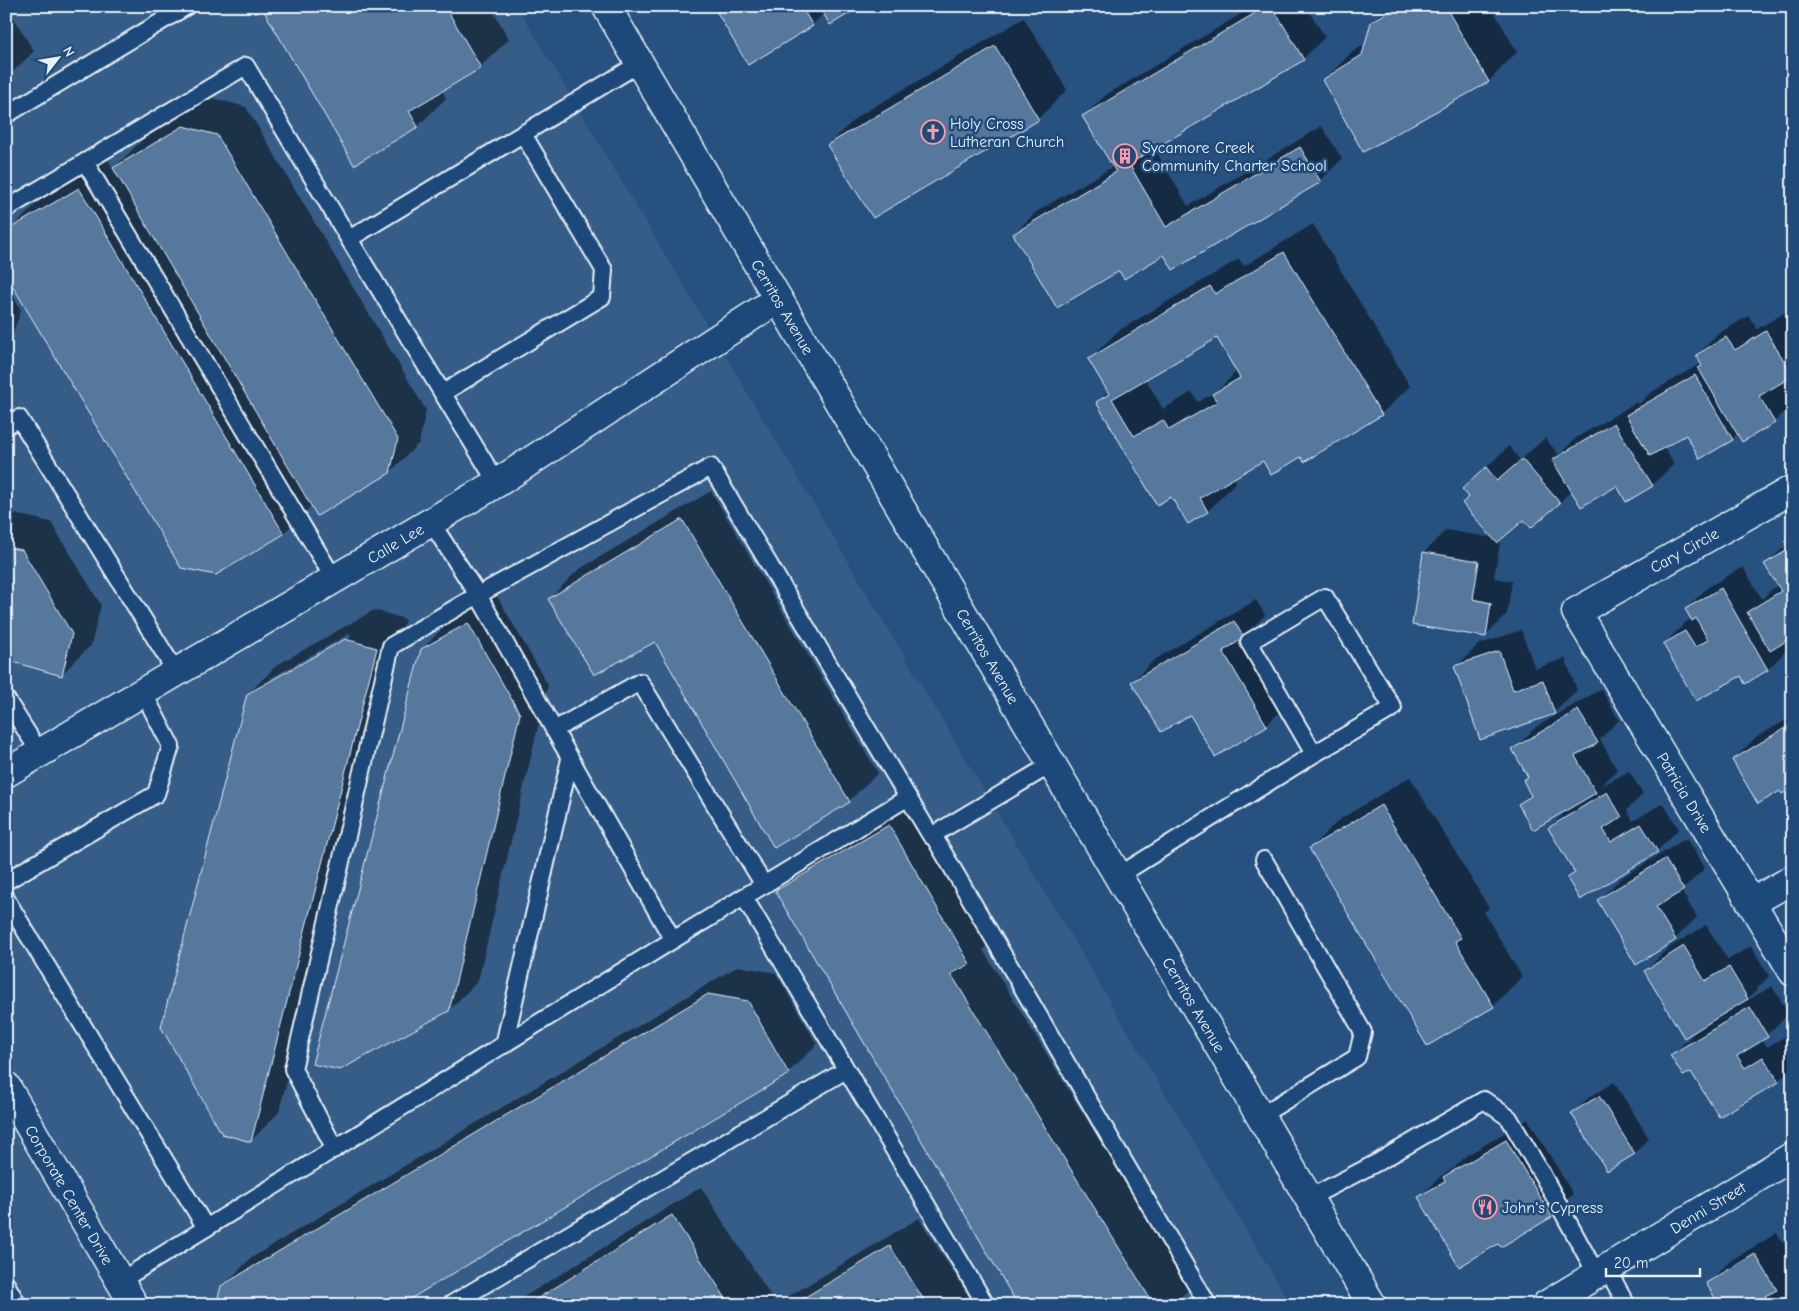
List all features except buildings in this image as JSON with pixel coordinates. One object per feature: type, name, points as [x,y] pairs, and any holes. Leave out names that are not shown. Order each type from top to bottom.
[{"type":"street","name":"Cerritos Avenue","points":[[606,6],[1372,1305]]},
{"type":"street","name":"Calle Lee","points":[[6,773],[497,483],[778,299]]},
{"type":"street","name":"Cary Circle","points":[[1576,612],[1793,490]]},
{"type":"street","name":"Patricia Drive","points":[[1576,612],[1793,972]]},
{"type":"street","points":[[1751,903],[1793,879]]},
{"type":"street","name":"Corporate Center Drive","points":[[6,1086],[134,1305]]},
{"type":"street","name":"Denni Street","points":[[1546,1305],[1793,1156]]},
{"type":"lane","points":[[6,116],[187,6]]},
{"type":"lane","points":[[349,239],[640,63]]},
{"type":"lane","points":[[6,209],[246,66],[497,483]]},
{"type":"lane","points":[[443,393],[602,297],[604,270],[523,134]]},
{"type":"lane","points":[[85,162],[334,579]]},
{"type":"lane","points":[[6,426],[18,418],[176,672]]},
{"type":"lane","points":[[336,1149],[294,1068],[391,646],[478,595],[711,467],[907,798],[931,836],[933,835],[1208,1305]]},
{"type":"lane","points":[[432,522],[478,595],[673,940]]},
{"type":"lane","points":[[1118,876],[1314,754],[1393,708],[1325,597],[1249,642],[1314,754]]},
{"type":"lane","points":[[554,730],[640,682],[764,885]]},
{"type":"lane","points":[[6,881],[156,794],[171,746],[143,692]]},
{"type":"lane","points":[[6,699],[40,753]]},
{"type":"lane","points":[[504,1045],[570,759]]},
{"type":"lane","points":[[933,835],[1052,764]]},
{"type":"lane","points":[[120,1281],[907,798]]},
{"type":"lane","points":[[1260,1116],[1358,1057],[1363,1032],[1264,860]]},
{"type":"lane","points":[[744,897],[986,1305]]},
{"type":"lane","points":[[6,898],[206,1228]]},
{"type":"lane","points":[[450,1305],[846,1070]]},
{"type":"lane","points":[[1309,1198],[1380,1161],[1484,1100],[1509,1118],[1602,1272],[1627,1305]]},
{"type":"lane","points":[[6,1284],[18,1305]]},
{"type":"shaded area","points":[[6,6],[517,6],[1291,1305],[6,1305]]},
{"type":"place","name":"Holy Cross Lutheran Church","points":[[933,132]]},
{"type":"place","name":"Sycamore Creek Community Charter School","points":[[1125,156]]},
{"type":"place","name":"John's Cypress","points":[[1485,1207]]}]
